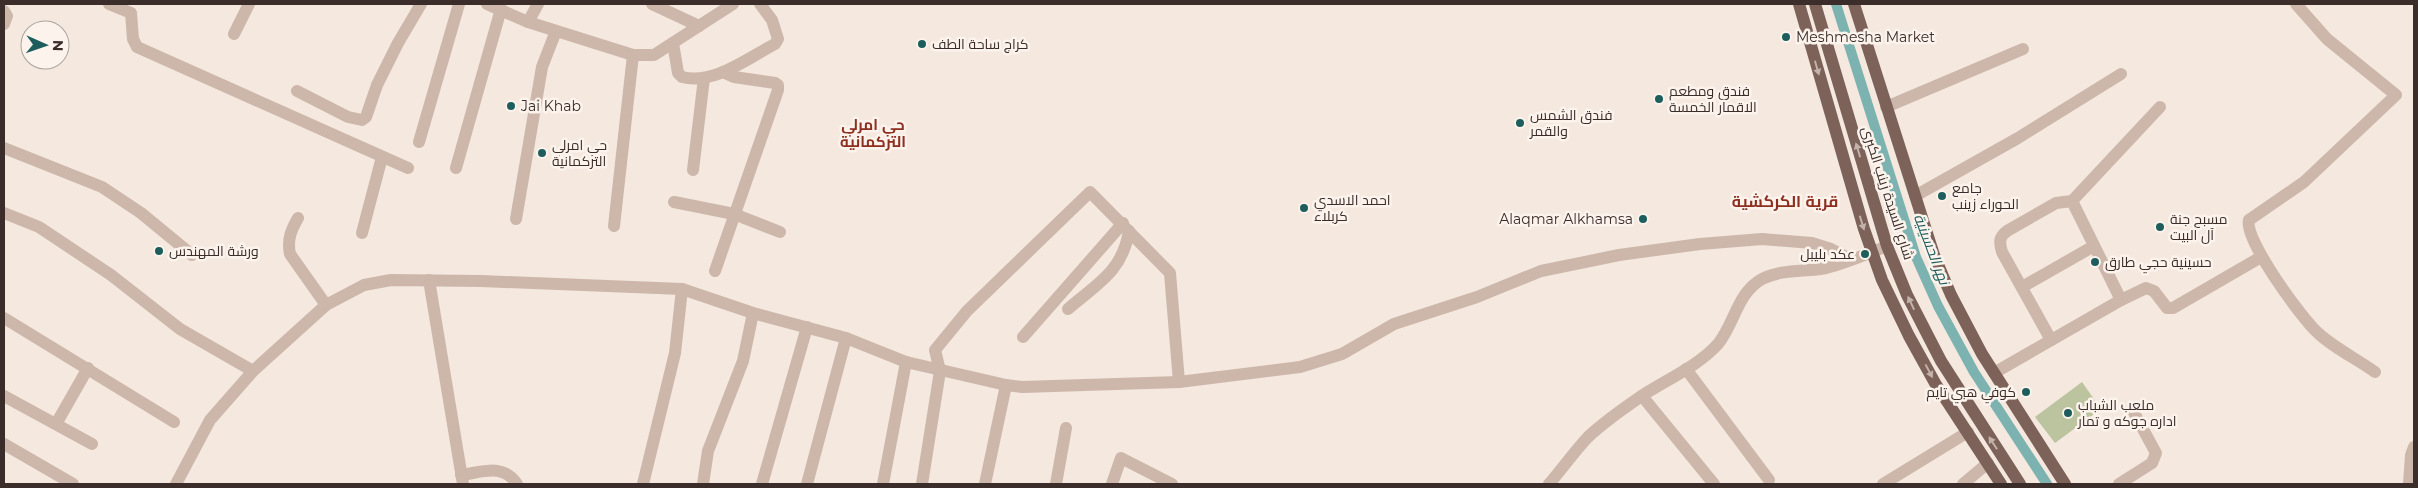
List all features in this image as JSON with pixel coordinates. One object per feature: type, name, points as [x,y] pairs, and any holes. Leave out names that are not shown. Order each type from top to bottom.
[{"type":"main road","points":[[1799,4],[1830,117],[1872,252],[1909,336],[1935,383],[2001,484]]},
{"type":"main road","name":"شارع السيدة زينب الكبرى","points":[[1815,4],[1887,246],[1917,316],[1941,361],[2020,484]]},
{"type":"main road","points":[[1854,4],[1934,254],[1951,295],[1994,373],[2065,484]]},
{"type":"street","points":[[109,4],[130,13],[133,39],[137,47],[408,168]]},
{"type":"street","points":[[234,34],[249,4]]},
{"type":"street","points":[[296,91],[348,117],[362,120],[366,117],[377,85],[398,43],[421,4]]},
{"type":"street","points":[[419,142],[459,4]]},
{"type":"street","points":[[487,4],[528,22],[632,55],[654,55],[699,26],[723,6]]},
{"type":"street","points":[[652,4],[699,26]]},
{"type":"street","points":[[673,43],[678,73],[689,78],[704,78],[723,72],[775,44],[778,39],[772,20],[760,4]]},
{"type":"street","points":[[2296,4],[2327,40],[2396,94],[2304,182],[2249,220],[2248,226],[2261,257],[2318,333],[2375,372]]},
{"type":"street","points":[[528,22],[534,5]]},
{"type":"street","points":[[456,168],[501,9]]},
{"type":"street","points":[[4,11],[7,16],[4,24]]},
{"type":"street","points":[[516,219],[542,67],[556,31]]},
{"type":"street","points":[[1886,107],[2023,48]]},
{"type":"street","points":[[614,226],[632,55]]},
{"type":"street","points":[[715,271],[778,85],[775,83],[734,78],[723,72]]},
{"type":"street","points":[[1915,196],[2018,138],[2121,74]]},
{"type":"street","points":[[693,170],[704,78]]},
{"type":"street","points":[[2072,201],[2160,107]]},
{"type":"street","points":[[4,148],[102,187],[141,213],[192,255]]},
{"type":"street","points":[[362,233],[382,157]]},
{"type":"street","points":[[922,484],[940,371],[935,350],[967,311],[1080,199],[1090,192],[1170,273],[1179,382]]},
{"type":"street","points":[[2051,340],[2002,252],[1999,243],[2001,236],[2056,203],[2065,200],[2072,201]]},
{"type":"street","points":[[2072,201],[2121,300]]},
{"type":"street","points":[[674,202],[734,214],[780,232]]},
{"type":"street","points":[[4,213],[39,227],[111,275],[180,329],[253,371]]},
{"type":"street","points":[[298,218],[290,231],[288,246],[290,254],[326,305]]},
{"type":"street","points":[[1068,309],[1116,266],[1126,248],[1126,227]]},
{"type":"street","points":[[1023,337],[1126,227]]},
{"type":"street","points":[[176,484],[210,420],[253,371],[326,305],[364,285],[390,280],[682,289],[753,313],[846,338],[906,362],[1006,386],[1179,382],[1300,367],[1342,354],[1394,324],[1477,297],[1540,271],[1619,255],[1700,244],[1762,239],[1812,243],[1831,249],[1850,259]]},
{"type":"street","points":[[1549,484],[1588,438],[1642,396],[1686,369],[1716,346],[1727,332],[1746,292],[1753,285],[1772,276],[1826,268],[1887,246]]},
{"type":"street","points":[[2022,288],[2094,246]]},
{"type":"street","points":[[1994,373],[2121,300],[2149,288],[2168,308],[2173,308],[2261,257]]},
{"type":"street","points":[[429,280],[462,480],[499,470],[511,475],[517,484]]},
{"type":"street","points":[[643,484],[674,353],[682,289]]},
{"type":"street","points":[[703,484],[708,451],[743,361],[753,313]]},
{"type":"street","points":[[4,318],[174,422]]},
{"type":"street","points":[[762,484],[772,442],[807,327]]},
{"type":"street","points":[[807,484],[846,338]]},
{"type":"street","points":[[883,484],[906,362]]},
{"type":"street","points":[[56,424],[88,368]]},
{"type":"street","points":[[1686,369],[1769,480]]},
{"type":"street","points":[[985,484],[1006,386]]},
{"type":"street","points":[[4,396],[92,444]]},
{"type":"street","points":[[1642,396],[1714,484]]},
{"type":"street","points":[[2119,484],[2155,459],[2156,453],[2132,409]]},
{"type":"street","points":[[1056,484],[1066,428]]},
{"type":"street","points":[[1883,484],[1968,432]]},
{"type":"street","points":[[4,444],[73,484]]},
{"type":"street","points":[[2409,484],[2411,455],[2414,447]]},
{"type":"street","points":[[1112,484],[1121,458],[1168,483]]},
{"type":"street","points":[[1963,484],[1988,464]]},
{"type":"green space","name":"ملعب الشباب اداره جوكه و تمار","points":[[2082,382],[2101,409],[2055,443],[2035,417]]},
{"type":"waterway","name":"نهر الحسينية","points":[[1836,4],[1916,257],[1938,306],[1974,372],[2047,484]]},
{"type":"place","name":"Meshmesha Market","points":[[1786,37]]},
{"type":"place","name":"كراج ساحة الطف","points":[[922,44]]},
{"type":"place","name":"فندق ومطعم الاقمار الخمسة","points":[[1659,99]]},
{"type":"place","name":"Jai Khab","points":[[511,106]]},
{"type":"place","name":"فندق الشمس والقمر","points":[[1520,123]]},
{"type":"place","name":"حي امرلي التركمانية","points":[[542,153]]},
{"type":"place","name":"جامع الحوراء زينب","points":[[1942,196]]},
{"type":"place","name":"احمد الاسدي كربلاء","points":[[1304,208]]},
{"type":"place","name":"Alaqmar Alkhamsa","points":[[1643,219]]},
{"type":"place","name":"مسبح جنة آل البيت","points":[[2160,227]]},
{"type":"place","name":"ورشة المهندس","points":[[159,251]]},
{"type":"place","name":"عكد بليبل","points":[[1865,254]]},
{"type":"place","name":"حسينية حجي طارق","points":[[2095,262]]},
{"type":"place","name":"كوفي هبي تايم","points":[[2026,392]]},
{"type":"place","name":"ملعب الشباب اداره جوكه و تمار","points":[[2068,413]]},
{"type":"district","name":"حي امرلي التركمانية","points":[[873,132]]},
{"type":"district","name":"قرية الكركشية","points":[[1785,201]]}]
